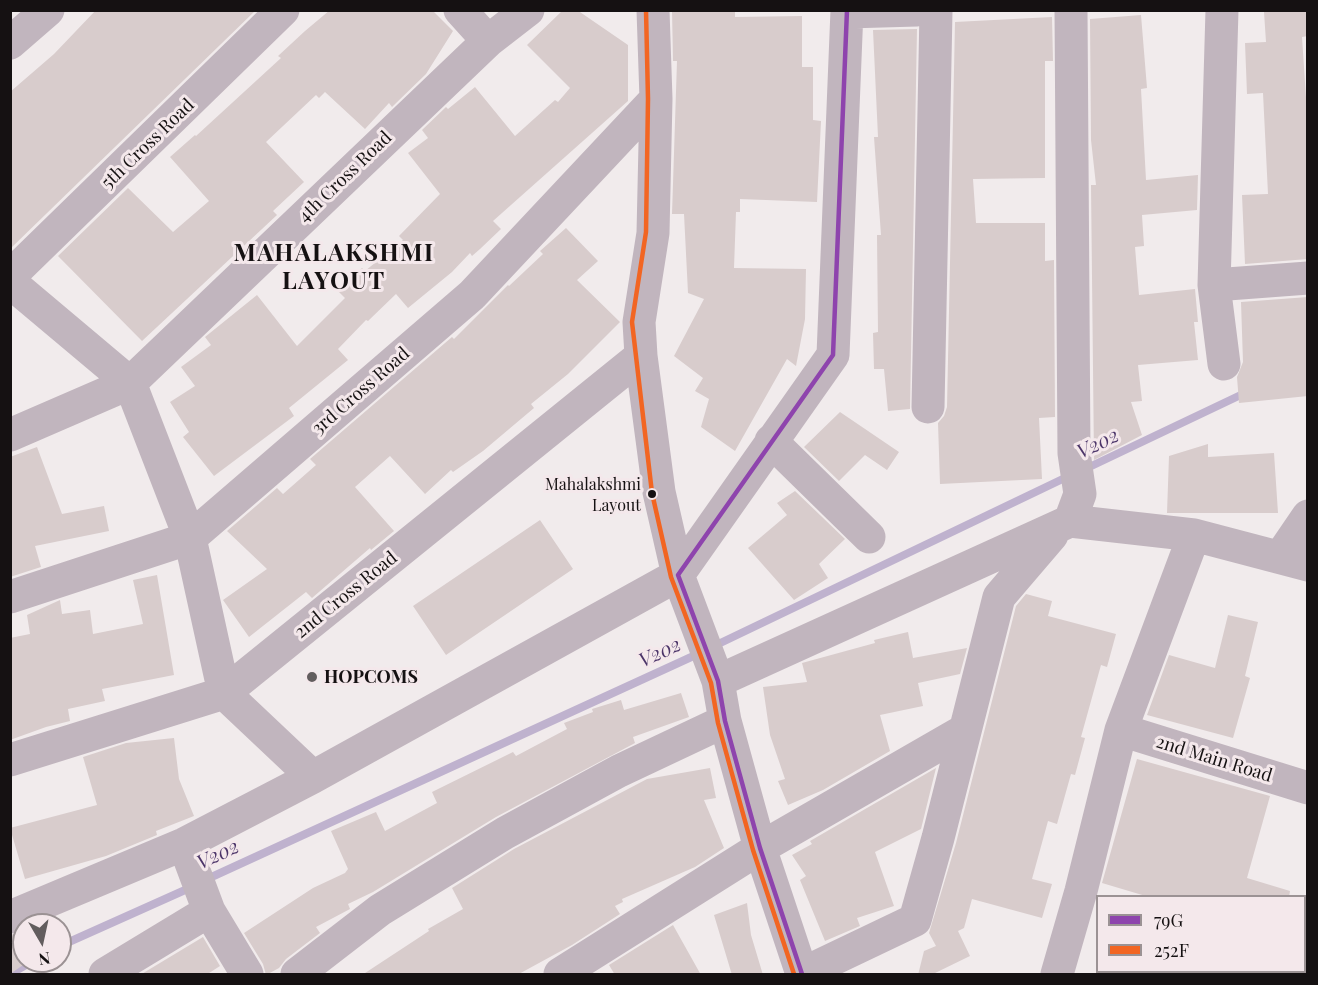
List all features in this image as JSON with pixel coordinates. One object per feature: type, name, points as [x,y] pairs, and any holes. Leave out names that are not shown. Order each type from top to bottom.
[{"type":"street","points":[[10,43],[48,10]]},
{"type":"street","name":"5th Cross Road","points":[[10,276],[283,10]]},
{"type":"street","points":[[460,10],[488,41]]},
{"type":"street","name":"4th Cross Road","points":[[10,435],[130,383],[488,41],[528,10]]},
{"type":"street","points":[[653,10],[656,99],[653,233],[639,322],[641,356],[659,492],[678,575],[718,681],[725,721],[760,848],[802,975],[915,920],[999,597],[1069,515],[1074,453],[1071,10]]},
{"type":"street","points":[[10,917],[184,844],[313,777],[678,575],[833,355],[847,11],[917,10]]},
{"type":"street","points":[[928,407],[937,11],[930,10]]},
{"type":"street","points":[[1222,10],[1214,285],[1224,363]]},
{"type":"street","name":"3rd Cross Road","points":[[10,597],[190,538],[472,295],[656,99]]},
{"type":"street","points":[[1214,285],[1308,278]]},
{"type":"street","points":[[10,282],[130,383],[190,538],[224,693],[313,777]]},
{"type":"street","name":"2nd Cross Road","points":[[10,760],[224,693],[641,356]]},
{"type":"street","points":[[771,441],[869,537]]},
{"type":"street","points":[[718,681],[1069,515],[1194,535],[1294,561],[1308,516]]},
{"type":"street","points":[[1057,975],[1087,910],[1121,730],[1194,535]]},
{"type":"street","points":[[297,975],[381,910],[505,833],[619,771],[725,721]]},
{"type":"street","points":[[560,975],[760,848],[965,730]]},
{"type":"street","name":"2nd Main Road","points":[[1121,730],[1308,788]]},
{"type":"street","points":[[184,844],[209,911],[247,975]]},
{"type":"street","points":[[105,975],[209,911]]},
{"type":"building","points":[[96,10],[256,10],[10,249],[10,92],[54,54]]},
{"type":"building","points":[[330,10],[432,10],[453,31],[426,74],[392,107],[389,103],[365,129],[325,92],[319,98],[316,95],[266,142],[304,182],[273,211],[277,215],[142,341],[58,256],[128,188],[173,232],[209,201],[170,157],[281,58],[278,56]]},
{"type":"building","points":[[563,10],[577,10],[628,45],[628,101],[493,221],[501,229],[472,256],[470,253],[452,272],[408,308],[396,294],[368,321],[366,320],[338,349],[348,360],[289,408],[294,416],[214,476],[183,437],[189,432],[170,402],[195,386],[181,367],[211,345],[205,337],[257,295],[297,346],[345,298],[338,291],[362,268],[365,271],[403,240],[399,236],[440,194],[408,153],[428,138],[422,130],[446,107],[448,109],[475,87],[515,136],[555,100],[558,102],[570,88],[527,45]]},
{"type":"building","points":[[672,10],[735,10],[735,17],[802,16],[802,67],[813,67],[813,120],[821,121],[817,202],[740,199],[740,212],[736,212],[734,268],[806,269],[805,319],[796,366],[787,359],[735,451],[701,427],[709,399],[695,391],[703,378],[674,356],[704,299],[688,293],[684,214],[672,214],[677,61],[673,61]]},
{"type":"building","points":[[1308,10],[1308,36],[1302,37],[1308,128],[1308,259],[1245,264],[1242,195],[1268,194],[1263,93],[1247,94],[1245,43],[1266,42],[1264,12]]},
{"type":"building","points":[[1141,15],[1147,88],[1141,89],[1146,180],[1198,175],[1197,210],[1142,215],[1144,246],[1135,247],[1139,295],[1195,289],[1198,322],[1194,322],[1198,360],[1138,365],[1142,401],[1131,402],[1142,435],[1094,460],[1091,185],[1096,185],[1091,140],[1090,19]]},
{"type":"building","points":[[1052,17],[1053,61],[1045,61],[1045,178],[973,179],[976,223],[1045,223],[1045,261],[1054,260],[1055,417],[1039,418],[1042,479],[940,484],[938,423],[947,407],[955,22]]},
{"type":"building","points":[[917,29],[910,409],[888,411],[884,369],[874,369],[873,333],[878,332],[877,235],[881,235],[874,137],[878,137],[873,30]]},
{"type":"building","points":[[566,228],[598,261],[577,280],[620,322],[568,374],[531,404],[534,408],[483,451],[453,472],[451,470],[425,494],[390,456],[355,487],[394,531],[371,550],[370,548],[312,598],[306,592],[249,637],[223,600],[267,569],[227,531],[277,488],[283,494],[316,465],[310,459],[452,337],[454,339],[543,254],[540,251]]},
{"type":"building","points":[[1308,297],[1308,396],[1239,403],[1237,377],[1243,362],[1241,302]]},
{"type":"building","points":[[840,412],[899,452],[887,470],[865,455],[839,481],[804,447]]},
{"type":"building","points":[[1208,444],[1208,457],[1274,453],[1278,513],[1167,513],[1169,456]]},
{"type":"building","points":[[37,447],[62,514],[104,506],[109,531],[35,546],[41,567],[10,577],[10,457]]},
{"type":"building","points":[[795,491],[845,539],[819,564],[828,578],[794,600],[748,548],[787,515],[777,503]]},
{"type":"building","points":[[540,520],[573,569],[446,655],[413,606]]},
{"type":"building","points":[[157,575],[174,675],[102,689],[105,701],[68,709],[70,721],[10,740],[10,638],[30,634],[27,615],[60,600],[62,614],[90,610],[93,634],[143,624],[133,580]]},
{"type":"building","points":[[1026,594],[1052,601],[1048,616],[1116,634],[1107,667],[1101,665],[1081,737],[1085,738],[1075,775],[1071,774],[1057,824],[1048,821],[1032,879],[1052,884],[1042,918],[972,899],[964,928],[958,931],[970,956],[931,975],[918,975],[924,951],[936,946],[929,933],[956,843],[1016,606]]},
{"type":"building","points":[[1228,615],[1258,622],[1245,676],[1250,678],[1233,738],[1147,715],[1169,655],[1215,668]]},
{"type":"building","points":[[908,632],[913,658],[967,648],[960,674],[918,683],[923,706],[880,715],[890,751],[823,790],[788,805],[778,781],[785,779],[770,735],[763,687],[807,682],[802,663],[875,643],[874,640]]},
{"type":"building","points":[[681,693],[689,717],[633,737],[635,743],[496,817],[373,892],[348,904],[350,909],[316,927],[320,933],[286,959],[279,968],[266,975],[263,964],[244,933],[313,888],[345,873],[348,869],[331,831],[376,812],[385,831],[437,803],[432,792],[513,752],[516,756],[567,729],[564,723],[593,712],[592,709],[621,700],[624,710]]},
{"type":"building","points":[[174,738],[179,779],[194,816],[156,831],[157,835],[106,856],[25,879],[10,828],[97,805],[83,757],[126,743]]},
{"type":"building","points":[[1137,759],[1270,796],[1247,878],[1290,891],[1289,895],[1142,895],[1102,883]]},
{"type":"building","points":[[710,768],[716,798],[704,800],[724,848],[695,867],[622,899],[623,902],[615,906],[620,914],[572,945],[517,975],[362,975],[429,931],[428,929],[463,909],[452,888],[514,849],[647,779]]},
{"type":"building","points":[[936,768],[921,829],[875,852],[894,906],[857,918],[860,926],[825,941],[800,880],[806,876],[792,855],[812,844],[810,841]]},
{"type":"building","points":[[747,903],[751,935],[763,975],[732,975],[714,915]]},
{"type":"building","points":[[673,925],[701,975],[615,975],[609,965]]},
{"type":"building","points":[[12,934],[12,973],[10,974],[10,935]]},
{"type":"building","points":[[203,937],[220,966],[206,975],[140,975]]},
{"type":"waterway","name":"V202","points":[[1083,470],[1247,392]]},
{"type":"waterway","name":"V202","points":[[712,647],[1071,475]]},
{"type":"waterway","name":"V202","points":[[205,880],[700,653]]},
{"type":"waterway","name":"V202","points":[[72,941],[194,886]]},
{"type":"transit line","name":"252F","points":[[646,10],[648,99],[646,232],[632,322],[652,493],[671,577],[711,683],[718,723],[753,850],[794,974]]},
{"type":"transit line","name":"79G","points":[[802,974],[760,848],[725,721],[718,681],[678,575],[833,355],[847,10]]},
{"type":"place","name":"Mahalakshmi Layout","points":[[652,494]]},
{"type":"place","name":"HOPCOMS","points":[[312,677]]},
{"type":"district","name":"MAHALAKSHMI LAYOUT","points":[[334,268]]}]
